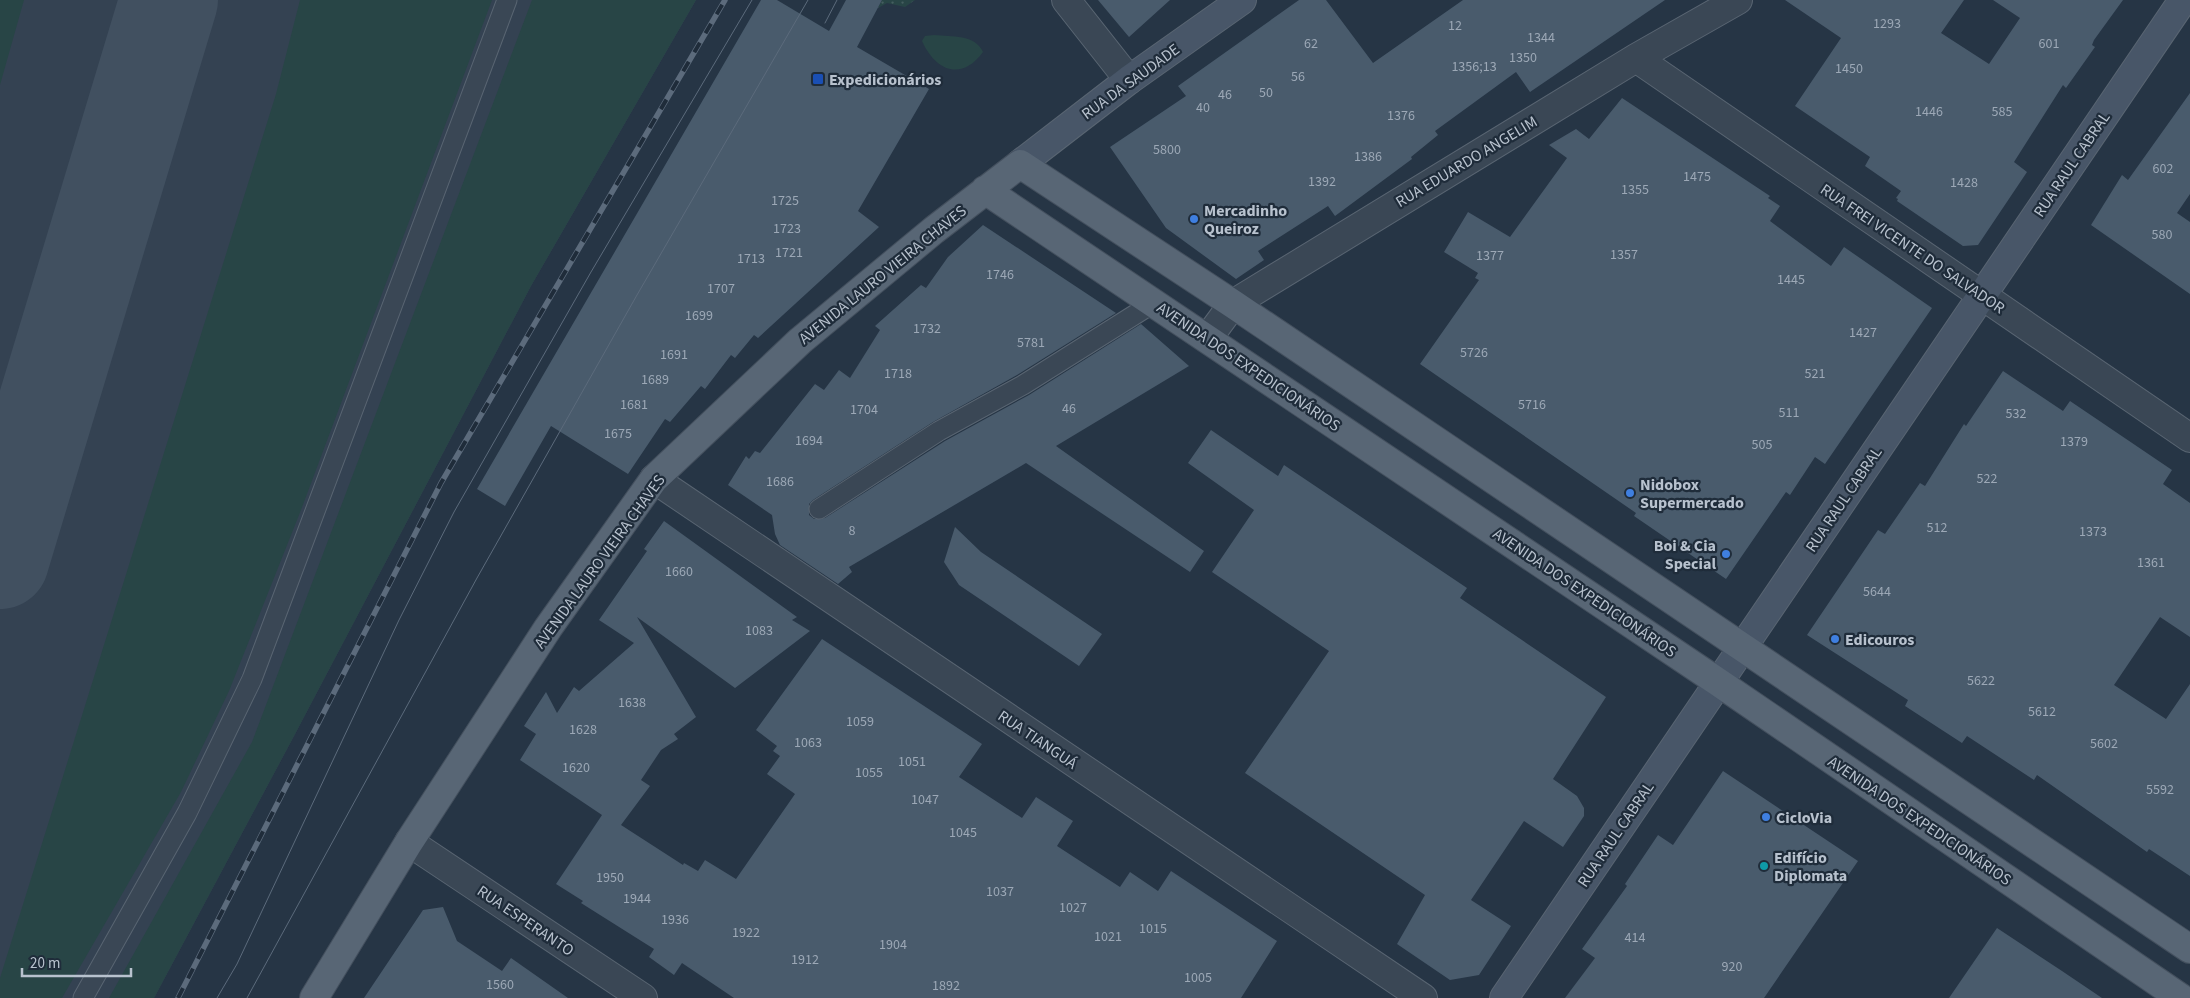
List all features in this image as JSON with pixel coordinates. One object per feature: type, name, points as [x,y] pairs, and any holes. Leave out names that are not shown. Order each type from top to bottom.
[{"type":"main road","name":"RUA DA SAUDADE","points":[[1020,164],[1129,80],[1242,0]]},
{"type":"main road","name":"RUA RAUL CABRAL","points":[[1504,998],[2183,0]]},
{"type":"main road","points":[[1020,164],[1233,304],[2190,950]]},
{"type":"main road","name":"AVENIDA LAURO VIEIRA CHAVES","points":[[314,998],[409,842],[548,628],[654,479],[800,341],[934,230],[1020,164]]},
{"type":"main road","name":"AVENIDA DOS EXPEDICIONÁRIOS","points":[[985,190],[1155,302],[1718,682],[2182,998]]},
{"type":"street","points":[[1066,0],[1129,80]]},
{"type":"street","name":"RUA EDUARDO ANGELIM","points":[[1208,338],[1233,304],[1636,58],[1738,0]]},
{"type":"street","name":"RUA FREI VICENTE DO SALVADOR","points":[[1636,58],[2190,438]]},
{"type":"street","name":"RUA TIANGUÁ","points":[[654,479],[1423,998]]},
{"type":"street","name":"RUA ESPERANTO","points":[[409,842],[643,998]]},
{"type":"lane","points":[[83,998],[187,813],[252,679],[507,0]]},
{"type":"lane","points":[[819,508],[940,431],[1023,385],[1155,302]]},
{"type":"shaded area","points":[[0,0],[696,0],[531,286],[154,998],[0,998]]},
{"type":"green space","points":[[0,0],[24,0],[0,85]]},
{"type":"green space","points":[[300,0],[492,0],[301,510],[229,691],[181,792],[62,998],[0,998],[0,978],[276,94]]},
{"type":"green space","points":[[532,0],[696,0],[531,286],[154,998],[109,998],[252,742]]},
{"type":"green space","points":[[882,0],[915,0],[905,7],[887,3],[878,8]]},
{"type":"green space","points":[[934,35],[969,39],[979,46],[983,52],[967,67],[950,69],[934,60],[922,41],[925,36]]},
{"type":"building","points":[[761,0],[777,0],[829,31],[846,0],[882,0],[857,47],[929,89],[858,211],[879,227],[758,338],[754,335],[735,358],[731,355],[705,389],[701,386],[670,422],[665,419],[628,474],[551,426],[505,506],[477,489]]},
{"type":"building","points":[[1098,0],[1170,0],[1129,37]]},
{"type":"building","points":[[1299,0],[1326,0],[1373,63],[1463,0],[1665,0],[1530,92],[1516,72],[1435,131],[1438,135],[1411,157],[1412,159],[1335,216],[1328,206],[1258,251],[1264,260],[1236,279],[1166,228],[1110,147],[1186,96],[1178,86]]},
{"type":"building","points":[[1785,0],[1964,0],[1941,33],[1989,64],[2020,18],[1993,0],[2123,0],[2094,40],[2092,45],[2095,47],[2066,88],[2063,85],[2014,162],[2027,172],[1978,245],[1963,246],[1897,201],[1898,199],[1896,198],[1901,191],[1865,166],[1870,157],[1795,106],[1841,38]]},
{"type":"building","points":[[2190,93],[2190,194],[2177,213],[2190,222],[2190,294],[2091,225],[2122,175],[2128,180]]},
{"type":"building","points":[[1622,98],[1770,196],[1768,198],[1780,206],[1770,221],[1831,266],[1844,247],[1932,308],[1825,464],[1815,457],[1790,495],[1786,492],[1726,579],[1634,516],[1636,513],[1420,364],[1479,280],[1475,278],[1478,273],[1444,252],[1468,212],[1510,237],[1567,158],[1549,145],[1576,129],[1589,139]]},
{"type":"building","points":[[983,225],[1116,313],[1017,375],[933,422],[813,500],[809,504],[809,515],[814,519],[825,518],[945,441],[1029,395],[1141,324],[1189,366],[1056,446],[1204,551],[1190,572],[1026,463],[849,567],[852,572],[838,584],[780,545],[775,534],[772,515],[728,485],[746,456],[749,459],[755,451],[760,453],[815,384],[824,390],[839,370],[850,378],[880,330],[875,326],[921,285],[926,288],[948,257]]},
{"type":"building","points":[[2003,371],[2063,411],[2070,401],[2172,470],[2163,484],[2190,503],[2190,637],[2160,617],[2114,685],[2166,719],[2190,684],[2190,876],[2149,849],[2147,852],[2037,775],[2034,780],[1967,736],[1962,743],[1905,706],[1908,700],[1807,635],[1878,530],[1885,534],[1920,483],[1925,486],[1964,424],[1966,426]]},
{"type":"building","points":[[1211,430],[1278,476],[1284,465],[1467,588],[1460,598],[1606,697],[1553,779],[1577,796],[1584,808],[1584,816],[1563,847],[1524,821],[1471,900],[1511,926],[1479,975],[1450,980],[1397,944],[1425,895],[1245,773],[1329,651],[1212,572],[1254,510],[1188,463]]},
{"type":"building","points":[[664,521],[797,617],[792,620],[810,631],[735,688],[637,617],[696,717],[674,734],[678,739],[661,750],[641,780],[650,786],[621,825],[683,865],[684,863],[698,871],[705,860],[736,879],[795,794],[767,774],[780,756],[773,751],[777,746],[756,730],[822,639],[982,744],[959,777],[1022,818],[1036,797],[1073,821],[1057,846],[1120,887],[1130,872],[1158,891],[1171,871],[1277,941],[1241,998],[734,998],[682,963],[674,975],[649,957],[654,949],[581,903],[583,901],[556,884],[602,815],[520,760],[536,734],[524,726],[546,692],[557,713],[574,687],[579,691],[634,643],[599,620],[647,551],[644,549]]},
{"type":"building","points":[[955,527],[981,552],[1102,634],[1079,666],[959,585],[944,562]]},
{"type":"building","points":[[1723,771],[1858,861],[1764,998],[1565,998],[1595,958],[1582,949],[1627,886],[1625,884],[1658,835],[1673,845]]},
{"type":"building","points":[[443,907],[457,941],[502,971],[511,958],[568,998],[364,998],[423,910]]},
{"type":"building","points":[[1997,928],[2062,971],[2102,998],[1949,998]]},
{"type":"taxiway","points":[[0,560],[169,0]]},
{"type":"tram line","points":[[217,998],[237,964],[399,620],[454,512],[591,272],[752,0]]},
{"type":"tram line","points":[[247,998],[477,578],[637,295],[808,0]]},
{"type":"tram line","points":[[825,23],[837,0]]},
{"type":"railway","points":[[178,998],[441,483],[725,0]]},
{"type":"place","name":"Expedicionários","points":[[818,79]]},
{"type":"place","name":"Mercadinho Queiroz","points":[[1194,219]]},
{"type":"place","name":"Nidobox Supermercado","points":[[1630,493]]},
{"type":"place","name":"Boi & Cia Special","points":[[1726,554]]},
{"type":"place","name":"Edicouros","points":[[1835,639]]},
{"type":"place","name":"CicloVia","points":[[1766,817]]},
{"type":"place","name":"Edifício Diplomata","points":[[1764,866]]}]
